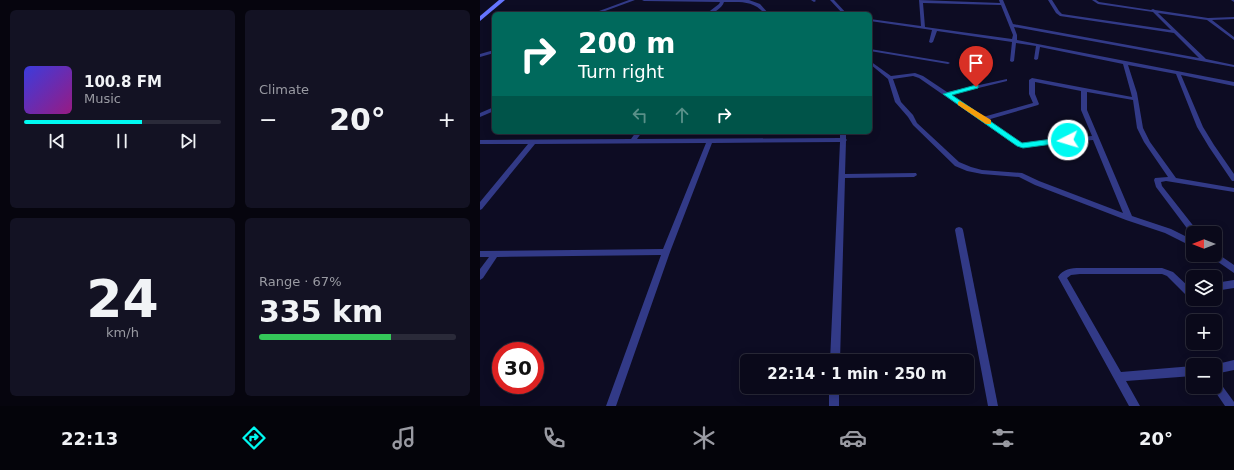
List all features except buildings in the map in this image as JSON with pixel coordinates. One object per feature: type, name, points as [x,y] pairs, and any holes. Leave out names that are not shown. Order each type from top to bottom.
[{"type":"street","points":[[480,19],[502,0]]},
{"type":"street","points":[[599,12],[633,0]]},
{"type":"street","points":[[644,0],[757,3],[761,5],[766,12]]},
{"type":"street","points":[[757,3],[762,0]]},
{"type":"street","points":[[832,0],[843,12]]},
{"type":"street","points":[[1050,0],[1057,12],[1061,15],[1176,32]]},
{"type":"street","points":[[1094,0],[1098,2],[1208,18],[1234,18]]},
{"type":"street","points":[[711,12],[721,5],[722,1]]},
{"type":"street","points":[[923,27],[921,1],[1001,2],[1015,35],[1012,61]]},
{"type":"street","points":[[1153,10],[1205,61]]},
{"type":"street","points":[[1208,18],[1234,39]]},
{"type":"street","points":[[872,20],[1015,41],[1234,84]]},
{"type":"street","points":[[1012,25],[1234,66]]},
{"type":"street","points":[[931,42],[935,29]]},
{"type":"street","points":[[1036,59],[1038,46]]},
{"type":"street","points":[[872,50],[948,63]]},
{"type":"street","points":[[480,56],[492,52]]},
{"type":"street","points":[[1125,62],[1135,99],[1140,128],[1147,142],[1174,181]]},
{"type":"street","points":[[872,64],[890,78],[898,102],[911,116],[915,124],[957,164],[982,172],[1020,175],[1037,183],[1129,218],[1168,231],[1186,240]]},
{"type":"street","points":[[1178,73],[1200,127],[1211,146],[1234,178]]},
{"type":"street","points":[[890,78],[918,75],[1019,145],[1023,146],[1043,142],[1094,138]]},
{"type":"street","points":[[947,94],[1005,80]]},
{"type":"street","points":[[983,119],[1036,104],[1032,94],[1032,80],[1135,99]]},
{"type":"street","points":[[1084,90],[1084,110],[1094,138],[1121,196],[1129,218]]},
{"type":"street","points":[[480,115],[492,110]]},
{"type":"street","points":[[633,142],[638,134]]},
{"type":"street","points":[[835,354],[843,134]]},
{"type":"street","points":[[480,142],[844,140]]},
{"type":"street","points":[[611,406],[666,252],[710,141]]},
{"type":"street","points":[[480,207],[533,142]]},
{"type":"street","points":[[841,176],[914,175]]},
{"type":"street","points":[[1190,226],[1159,187],[1157,180],[1166,179],[1234,190]]},
{"type":"street","points":[[959,230],[994,406]]},
{"type":"street","points":[[480,254],[666,252]]},
{"type":"street","points":[[480,276],[495,254]]},
{"type":"street","points":[[1222,261],[1234,270]]},
{"type":"street","points":[[1135,406],[1062,277],[1069,272],[1080,271],[1162,271],[1170,274],[1186,289]]},
{"type":"street","points":[[1222,286],[1234,284]]},
{"type":"street","points":[[1222,368],[1234,365]]},
{"type":"street","points":[[1119,377],[1186,372]]},
{"type":"street","points":[[1222,393],[1231,406]]},
{"type":"street","points":[[834,394],[834,406]]},
{"type":"slow traffic","points":[[960,103],[988,122]]},
{"type":"route","points":[[976,87],[947,94],[1019,145],[1023,146],[1043,142],[1068,140]]}]
